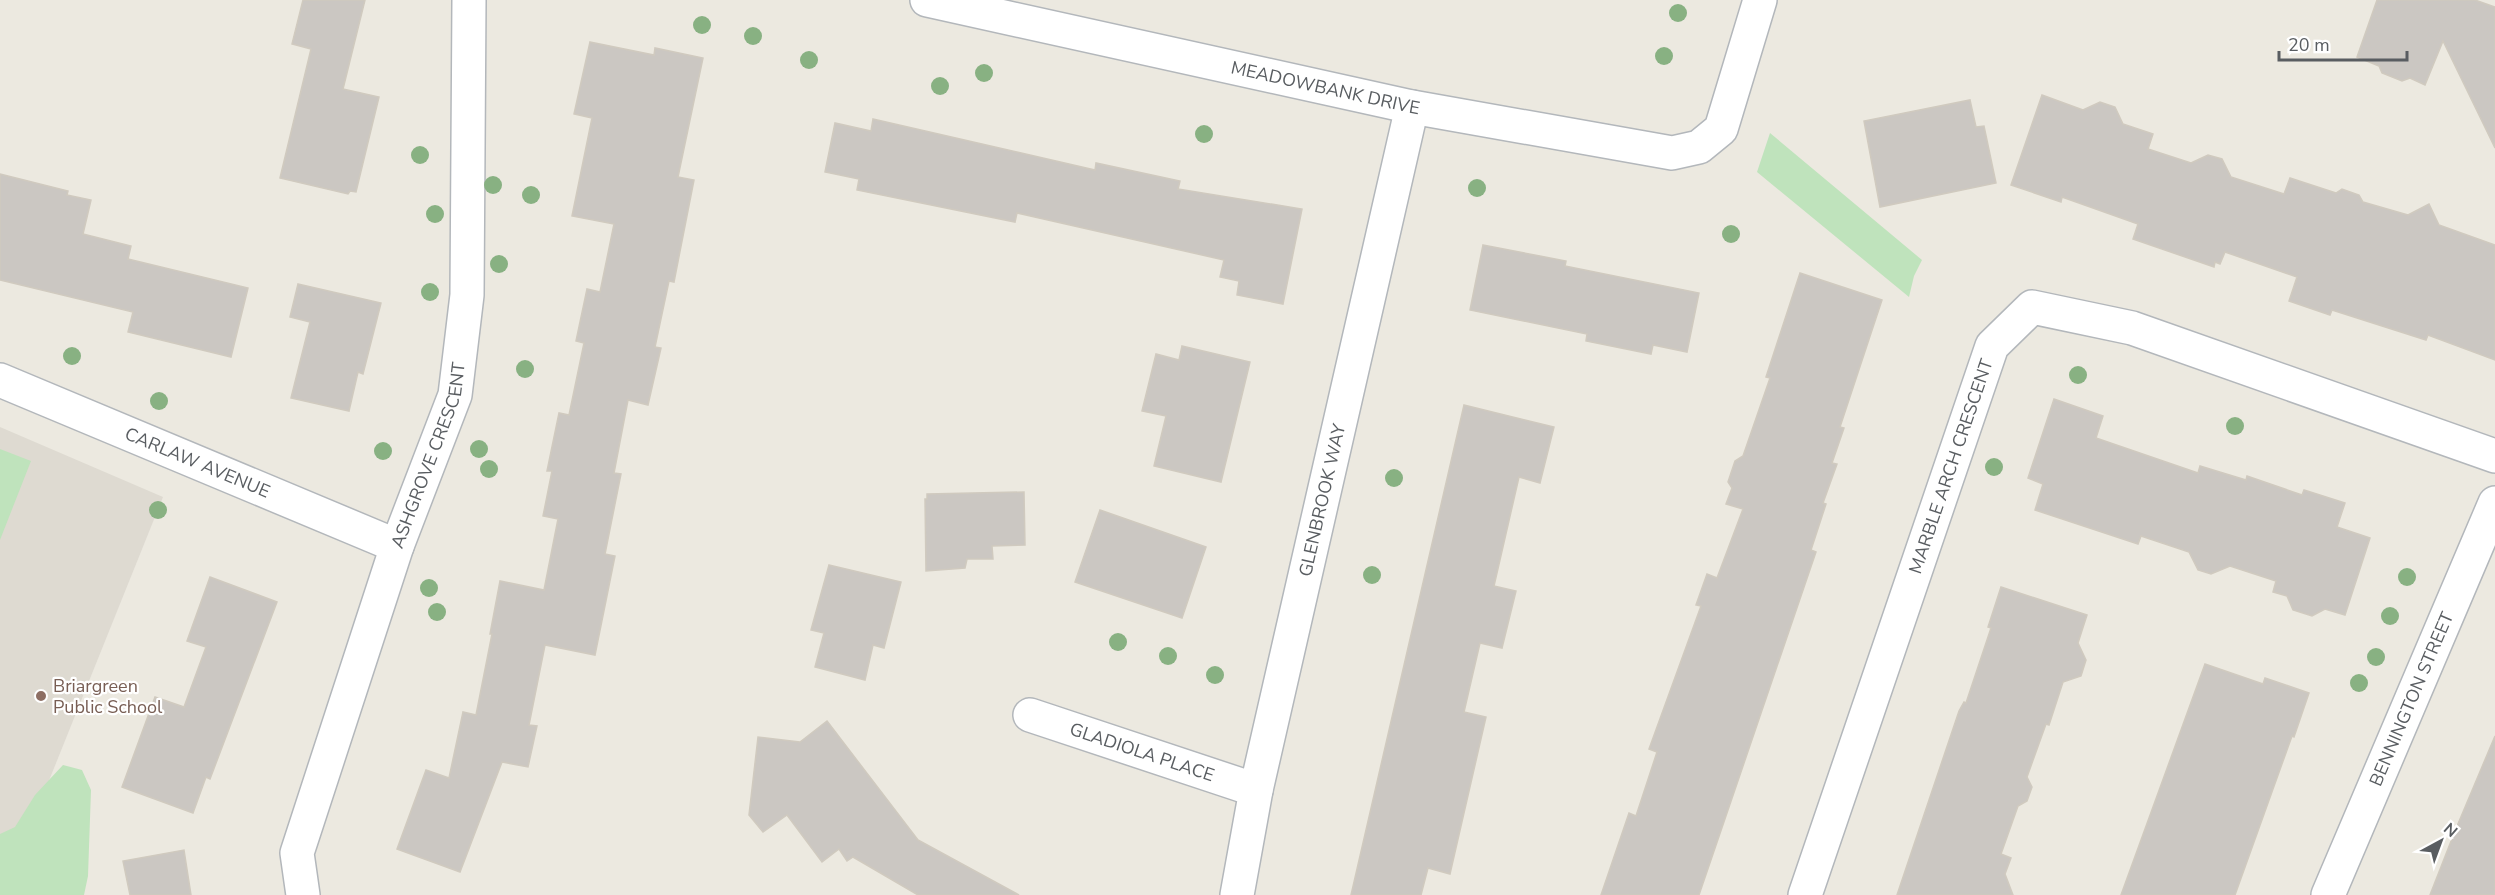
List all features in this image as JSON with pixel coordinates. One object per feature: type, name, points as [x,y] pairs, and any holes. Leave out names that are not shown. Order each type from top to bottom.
[{"type":"street","name":"ASHGROVE CRESCENT","points":[[303,895],[297,853],[397,546],[455,394],[467,295],[469,0]]},
{"type":"street","name":"MEADOWBANK DRIVE","points":[[927,0],[1412,107],[1672,153],[1699,147],[1721,129],[1760,0]]},
{"type":"street","name":"GLENBROOK WAY","points":[[1237,895],[1256,790],[1412,107]]},
{"type":"street","name":"MARBLE ARCH CRESCENT","points":[[1805,895],[1992,346],[2031,307],[2132,328],[2495,456]]},
{"type":"street","name":"CARLAW AVENUE","points":[[0,380],[397,546]]},
{"type":"street","name":"BENNINGTON STREET","points":[[2328,895],[2495,503]]},
{"type":"street","name":"GLADIOLA PLACE","points":[[1030,715],[1256,790]]},
{"type":"shaded area","name":"Briargreen Public School","points":[[0,427],[163,497],[3,895],[0,895]]},
{"type":"green space","points":[[1770,133],[1922,260],[1914,276],[1909,297],[1757,172]]},
{"type":"green space","points":[[0,449],[31,461],[0,540]]},
{"type":"green space","points":[[63,765],[82,770],[91,790],[88,876],[84,895],[0,895],[0,834],[15,827],[35,795]]},
{"type":"building","points":[[303,0],[365,0],[343,89],[379,97],[356,192],[350,191],[348,194],[280,178],[311,49],[292,44]]},
{"type":"building","points":[[2377,0],[2475,0],[2495,7],[2495,148],[2443,41],[2425,85],[2410,78],[2402,81],[2382,73],[2379,66],[2357,57]]},
{"type":"building","points":[[590,42],[654,55],[655,48],[703,58],[678,177],[694,180],[674,282],[669,281],[655,347],[661,348],[648,405],[628,400],[614,473],[621,474],[605,554],[615,556],[595,655],[545,645],[529,725],[537,726],[528,767],[502,762],[460,872],[397,849],[426,770],[449,778],[463,712],[476,715],[500,581],[544,590],[558,519],[543,516],[552,471],[547,471],[559,413],[569,415],[584,343],[576,341],[587,289],[600,292],[614,224],[572,216],[592,118],[574,114]]},
{"type":"building","points":[[2042,95],[2083,110],[2100,102],[2115,107],[2123,124],[2153,134],[2148,149],[2191,163],[2208,155],[2222,159],[2231,177],[2284,194],[2290,178],[2336,193],[2342,189],[2359,195],[2363,202],[2408,215],[2429,204],[2439,225],[2495,245],[2495,360],[2428,335],[2426,340],[2332,310],[2330,315],[2289,301],[2297,277],[2225,252],[2220,264],[2215,262],[2214,267],[2133,239],[2138,224],[2062,197],[2061,202],[2011,185]]},
{"type":"building","points":[[1970,100],[1976,127],[1984,126],[1996,183],[1880,207],[1864,121]]},
{"type":"building","points":[[873,119],[1095,170],[1096,163],[1180,181],[1178,189],[1302,209],[1283,304],[1237,295],[1239,281],[1220,277],[1224,260],[1017,213],[1015,222],[857,190],[859,179],[825,172],[835,123],[871,131]]},
{"type":"building","points":[[0,174],[68,191],[67,195],[91,200],[83,234],[131,246],[128,259],[248,288],[231,357],[128,332],[133,312],[0,280]]},
{"type":"building","points":[[1483,245],[1566,261],[1565,266],[1699,293],[1687,352],[1653,345],[1651,354],[1586,341],[1587,334],[1470,310]]},
{"type":"building","points":[[1800,273],[1882,300],[1840,427],[1844,428],[1832,463],[1837,464],[1823,503],[1826,504],[1811,550],[1816,552],[1699,895],[1601,895],[1629,813],[1636,816],[1657,752],[1649,749],[1701,606],[1696,605],[1707,574],[1717,578],[1743,509],[1726,504],[1732,488],[1728,482],[1735,461],[1743,456],[1770,378],[1766,377]]},
{"type":"building","points":[[298,284],[381,303],[363,374],[358,372],[349,411],[291,398],[310,322],[290,317]]},
{"type":"building","points":[[1182,346],[1250,362],[1221,482],[1154,466],[1166,416],[1142,411],[1156,354],[1179,360]]},
{"type":"building","points":[[2054,399],[2103,416],[2096,438],[2198,473],[2200,466],[2246,480],[2247,476],[2302,495],[2304,490],[2345,503],[2337,527],[2370,538],[2345,615],[2325,609],[2312,616],[2293,610],[2287,596],[2273,592],[2276,581],[2230,566],[2211,574],[2198,570],[2189,552],[2141,536],[2138,544],[2035,510],[2043,484],[2028,478]]},
{"type":"building","points":[[1464,405],[1554,427],[1540,483],[1519,477],[1494,586],[1516,591],[1502,648],[1480,643],[1464,712],[1486,717],[1450,874],[1428,868],[1421,895],[1351,895]]},
{"type":"building","points":[[1024,492],[1025,545],[992,546],[993,559],[967,559],[965,568],[926,571],[925,499],[927,499],[927,494]]},
{"type":"building","points":[[1100,510],[1206,547],[1182,618],[1075,582]]},
{"type":"building","points":[[829,565],[901,582],[884,648],[873,645],[865,680],[815,667],[824,633],[811,630]]},
{"type":"building","points":[[210,577],[277,602],[210,779],[206,777],[193,813],[122,787],[155,697],[184,707],[206,647],[187,641]]},
{"type":"building","points":[[2001,587],[2087,615],[2078,643],[2086,660],[2081,676],[2063,682],[2049,725],[2046,724],[2027,777],[2032,787],[2027,801],[2018,806],[2001,854],[2011,858],[2005,874],[2013,895],[1897,895],[1959,711],[1964,702],[1966,703],[1991,628],[1988,627]]},
{"type":"building","points":[[2205,664],[2263,684],[2265,678],[2309,693],[2294,737],[2292,736],[2235,895],[2121,895]]},
{"type":"building","points":[[827,721],[918,840],[1019,895],[918,895],[853,857],[847,861],[839,849],[822,862],[787,815],[763,832],[749,815],[758,737],[800,742]]},
{"type":"building","points":[[2495,736],[2495,895],[2430,895],[2455,831]]},
{"type":"building","points":[[184,850],[191,895],[130,895],[123,861]]},
{"type":"place","name":"Briargreen Public School","points":[[41,696]]}]
